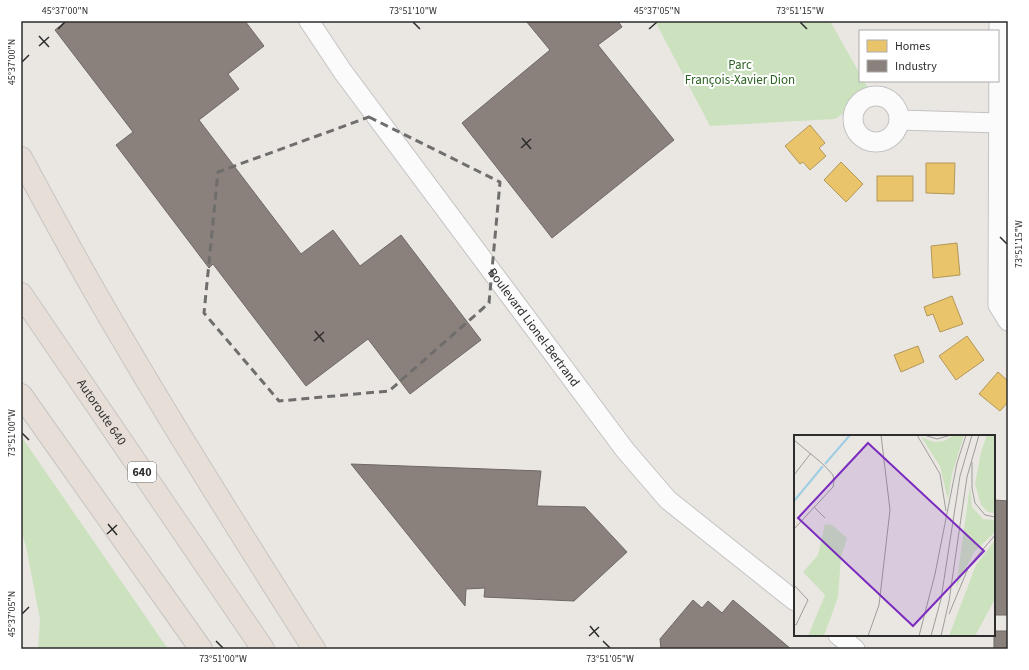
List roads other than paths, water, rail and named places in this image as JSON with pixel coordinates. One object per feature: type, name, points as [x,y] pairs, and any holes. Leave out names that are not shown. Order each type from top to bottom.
[{"type":"highway","points":[[21,158],[90,284],[133,358],[217,497],[314,649]]},
{"type":"highway","name":"Autoroute 640","points":[[21,294],[262,649]]},
{"type":"highway","points":[[21,395],[201,649]]},
{"type":"street","name":"Boulevard Lionel-Bertrand","points":[[308,21],[343,72],[625,450],[668,500],[794,600]]},
{"type":"street","points":[[998,82],[998,305],[1008,321]]},
{"type":"street","points":[[899,120],[998,123]]},
{"type":"street","points":[[839,636],[855,649]]},
{"type":"park label","name":"Parc François-Xavier Dion","points":[[740,72]]}]
